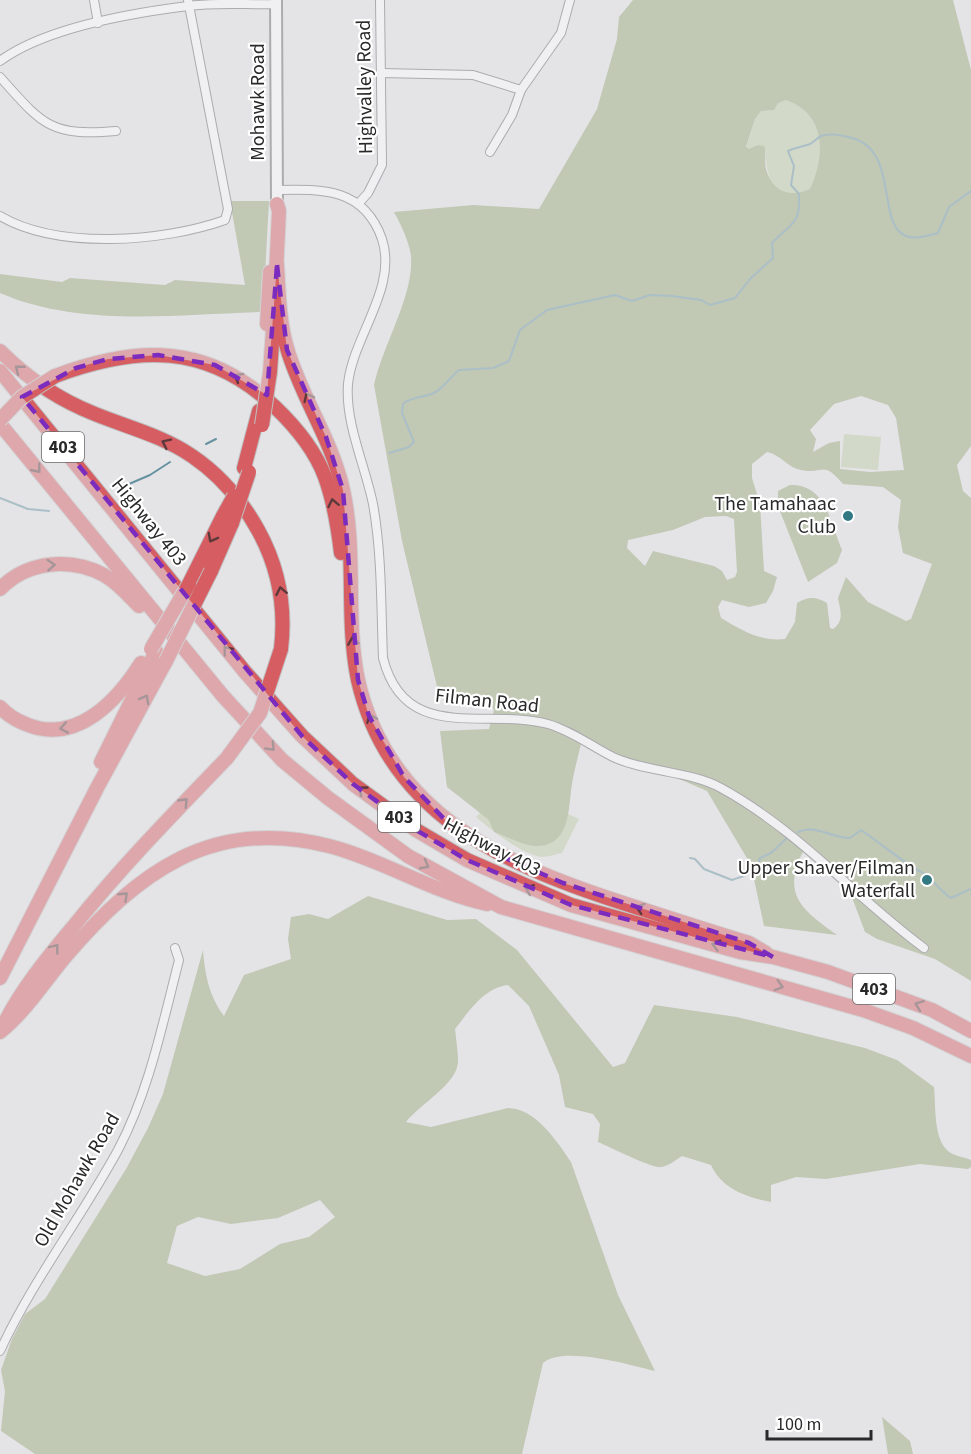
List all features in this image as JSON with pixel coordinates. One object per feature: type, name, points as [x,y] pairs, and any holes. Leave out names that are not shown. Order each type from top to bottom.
[{"type":"highway","points":[[0,958],[157,654],[212,571],[227,520],[246,470],[260,418],[277,265],[279,211],[277,197]]},
{"type":"highway","points":[[267,370],[273,210],[277,197]]},
{"type":"highway","points":[[277,265],[281,324],[287,350],[326,437],[343,490],[348,525],[350,602]]},
{"type":"highway","points":[[0,351],[39,385],[67,401],[190,455],[215,474],[244,505],[268,548],[282,591],[284,624],[281,649],[260,713],[227,758],[116,873],[52,952],[12,1008],[0,1032]]},
{"type":"highway","points":[[0,420],[22,397],[55,376],[108,359],[158,355],[214,365],[250,384],[297,429],[324,474],[338,529],[350,602],[358,680],[369,716],[404,777],[448,823],[503,857],[563,883],[749,943],[773,957]]},
{"type":"highway","name":"Highway 403","points":[[0,371],[245,672],[302,736],[353,784],[416,830],[467,860],[515,883],[571,905],[740,952],[773,957],[828,972],[932,1010],[971,1031]]},
{"type":"highway","name":"403","points":[[0,424],[223,696],[282,760],[408,856],[501,907],[863,1010],[913,1028],[971,1056]]},
{"type":"highway","points":[[0,978],[97,788],[200,560],[227,520]]},
{"type":"highway","points":[[0,589],[29,568],[51,564],[79,566],[104,575],[120,586],[157,623],[173,635]]},
{"type":"highway","points":[[0,707],[15,720],[35,728],[52,730],[75,726],[100,712],[157,654]]},
{"type":"highway","points":[[0,1032],[17,1018],[82,938],[128,892],[181,856],[223,843],[268,837],[308,841],[358,855],[477,902],[501,907]]},
{"type":"main road","name":"Mohawk Road","points":[[276,2],[277,197]]},
{"type":"street","points":[[93,0],[99,23]]},
{"type":"street","name":"Highvalley Road","points":[[359,203],[376,182],[382,165],[380,0]]},
{"type":"street","points":[[490,152],[512,116],[521,90],[561,33],[570,0]]},
{"type":"street","points":[[0,62],[16,49],[38,40],[99,23],[189,3],[276,2]]},
{"type":"street","points":[[0,216],[30,230],[60,236],[153,237],[208,226],[225,220],[228,209],[189,3]]},
{"type":"street","points":[[381,73],[473,75],[521,90]]},
{"type":"street","points":[[0,77],[34,116],[48,125],[66,132],[83,134],[116,131]]},
{"type":"street","points":[[277,197],[328,192],[359,203]]},
{"type":"street","name":"Filman Road","points":[[359,203],[382,240],[385,257],[378,295],[352,366],[348,384],[349,404],[373,507],[383,658],[387,673],[403,698],[431,715],[546,723],[567,730],[614,757],[719,787],[809,849],[886,920],[924,948]]},
{"type":"street","name":"Old Mohawk Road","points":[[0,1351],[30,1293],[118,1150],[138,1106],[175,976],[178,960],[175,948]]},
{"type":"highlighted area","points":[[277,265],[287,350],[326,437],[343,490],[358,680],[369,716],[404,777],[448,823],[503,857],[563,883],[749,943],[773,957],[571,905],[467,860],[416,830],[353,784],[302,736],[22,397],[76,368],[108,359],[158,355],[215,365],[267,395]]},
{"type":"green space","points":[[633,0],[953,0],[971,70],[971,446],[957,465],[963,491],[971,498],[971,981],[935,959],[877,939],[865,932],[847,884],[809,846],[802,853],[794,879],[798,899],[811,915],[837,935],[764,926],[751,865],[707,791],[654,768],[612,759],[582,740],[573,778],[567,820],[560,836],[545,845],[529,845],[494,832],[489,820],[447,787],[440,731],[489,729],[494,710],[486,699],[440,699],[402,541],[374,385],[403,304],[411,271],[408,245],[394,212],[473,205],[539,209],[597,109],[617,39],[619,17]],"holes":[[[786,100],[799,107],[809,115],[816,126],[820,150],[818,164],[810,189],[803,192],[789,193],[777,188],[766,169],[764,146],[758,145],[749,149],[746,147],[755,119],[761,111],[774,110],[778,103]],[[861,396],[888,405],[896,418],[904,470],[870,472],[840,469],[840,441],[829,443],[813,452],[816,439],[810,430],[834,404]],[[767,452],[772,453],[796,469],[827,470],[843,484],[883,487],[901,500],[898,527],[903,553],[932,564],[911,619],[906,621],[868,602],[846,577],[838,598],[840,618],[833,629],[830,628],[827,603],[815,598],[797,603],[795,622],[785,639],[759,637],[721,618],[718,607],[722,600],[749,607],[766,603],[777,577],[764,571],[760,504],[752,478],[752,464]],[[726,516],[734,519],[737,572],[735,577],[727,580],[722,571],[714,566],[653,551],[645,566],[627,548],[628,540],[673,530],[705,517]]]},
{"type":"green space","points":[[787,100],[810,115],[819,138],[820,151],[815,177],[810,190],[799,193],[789,193],[776,187],[768,172],[766,152],[758,145],[749,150],[746,148],[755,119],[761,111],[774,110],[778,102]]},
{"type":"green space","points":[[230,201],[269,201],[263,312],[163,316],[96,315],[31,304],[0,293],[0,274],[62,282],[70,278],[165,285],[175,280],[245,285]]},
{"type":"green space","points":[[844,434],[881,437],[878,470],[841,467]]},
{"type":"green space","points":[[790,485],[802,486],[819,498],[830,517],[842,550],[837,563],[808,582],[778,506],[778,491]]},
{"type":"green space","points":[[556,808],[579,819],[562,853],[544,857],[517,847],[476,817],[484,809]]},
{"type":"green space","points":[[368,896],[447,920],[476,919],[517,950],[613,1067],[625,1063],[654,1005],[737,1017],[865,1048],[897,1060],[934,1087],[936,1121],[943,1145],[950,1153],[971,1160],[971,1167],[968,1169],[920,1164],[826,1179],[796,1177],[771,1185],[771,1202],[736,1191],[722,1180],[711,1165],[682,1156],[661,1167],[649,1165],[598,1142],[600,1124],[593,1114],[565,1107],[559,1075],[529,1006],[508,985],[499,987],[478,1001],[455,1029],[458,1058],[456,1070],[445,1086],[406,1122],[431,1127],[508,1108],[527,1113],[544,1127],[571,1162],[618,1295],[655,1371],[580,1356],[552,1358],[543,1363],[522,1454],[35,1454],[1,1431],[5,1391],[1,1370],[12,1339],[25,1314],[45,1299],[126,1169],[148,1128],[163,1094],[203,950],[209,985],[224,1016],[244,975],[291,959],[288,939],[291,917],[309,914],[328,919]],"holes":[[[320,1200],[335,1217],[309,1237],[280,1244],[240,1269],[205,1276],[167,1263],[177,1226],[198,1217],[231,1224],[278,1218]]]},
{"type":"green space","points":[[882,1417],[910,1441],[913,1454],[888,1454]]},
{"type":"waterway","points":[[389,453],[409,447],[414,442],[402,413],[403,404],[434,393],[459,370],[493,368],[509,361],[520,330],[547,310],[615,295],[632,301],[650,295],[672,296],[701,300],[710,305],[735,298],[750,279],[773,258],[772,243],[796,218],[799,194],[791,185],[794,166],[788,151],[810,144],[821,136],[831,134],[848,137],[864,144],[875,155],[881,170],[891,217],[897,229],[906,236],[918,237],[938,233],[949,207],[971,191]]},
{"type":"waterway","points":[[206,444],[216,439]]},
{"type":"waterway","points":[[129,484],[150,475],[170,462]]},
{"type":"waterway","points":[[0,498],[28,509],[49,511]]},
{"type":"waterway","points":[[798,832],[817,830],[850,838],[861,830],[926,875],[951,898],[971,889]]},
{"type":"waterway","points":[[690,858],[695,859],[704,869],[732,880],[753,871],[760,858],[771,853],[787,838]]},
{"type":"place","name":"The Tamahaac Club","points":[[848,516]]},
{"type":"place","name":"Upper Shaver/Filman Waterfall","points":[[927,880]]}]
